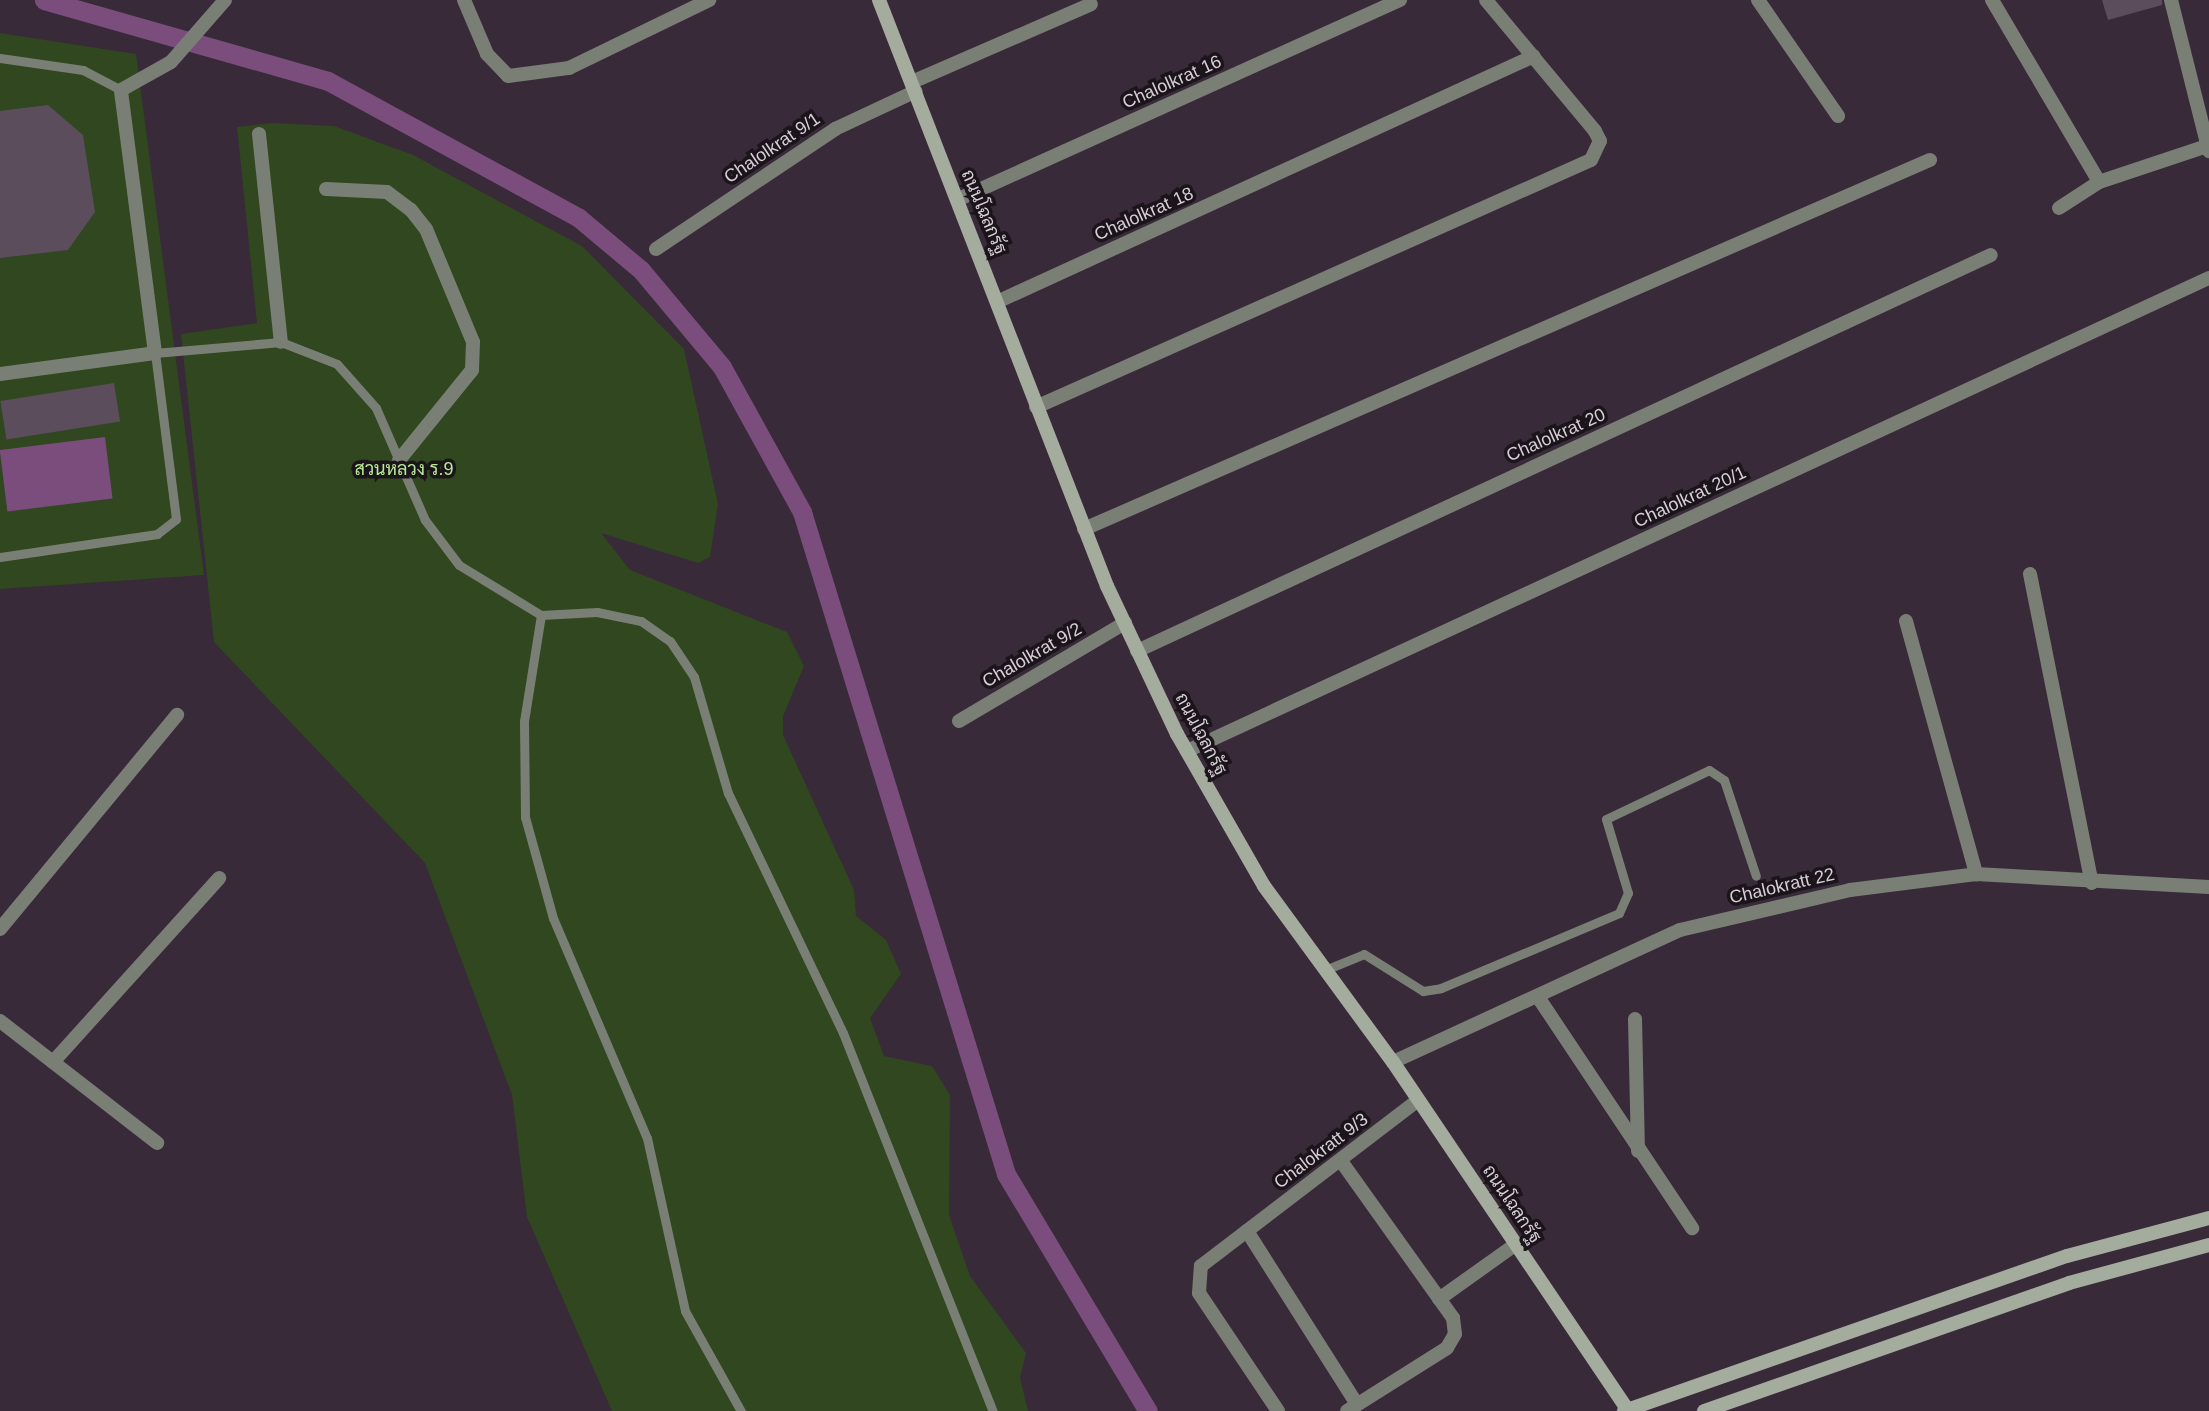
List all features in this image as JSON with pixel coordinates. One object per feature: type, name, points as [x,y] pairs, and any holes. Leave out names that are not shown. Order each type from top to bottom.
[{"type":"street","points":[[464,0],[487,54],[508,76],[569,68],[709,0]]},
{"type":"street","name":"ถนนโฉลกรัฐ","points":[[879,0],[999,301],[1036,407],[1084,529],[1137,651],[1187,751],[1264,886],[1393,1062],[1626,1410]]},
{"type":"street","name":"Chalolkrat 16","points":[[959,199],[1400,0]]},
{"type":"street","points":[[1036,407],[1591,160],[1600,141],[1595,131],[1486,0]]},
{"type":"street","points":[[1758,0],[1838,116]]},
{"type":"street","points":[[1992,0],[2099,182]]},
{"type":"street","points":[[2059,208],[2099,182],[2208,148],[2171,0]]},
{"type":"street","points":[[0,374],[155,353],[121,90],[170,62],[222,3]]},
{"type":"street","name":"Chalolkrat 9/1","points":[[656,249],[835,129],[914,86],[1091,4]]},
{"type":"street","name":"Chalolkrat 18","points":[[999,301],[1534,56]]},
{"type":"street","points":[[259,134],[281,342]]},
{"type":"street","points":[[1084,529],[1930,160]]},
{"type":"street","points":[[326,189],[387,192],[411,210],[426,229],[473,342],[472,370],[399,460]]},
{"type":"street","name":"Chalolkrat 20","points":[[1137,651],[1991,255]]},
{"type":"street","name":"Chalolkrat 20/1","points":[[1187,751],[2209,278]]},
{"type":"street","points":[[2030,574],[2092,883]]},
{"type":"street","points":[[1906,621],[1976,874]]},
{"type":"street","name":"Chalolkrat 9/2","points":[[959,721],[1125,623]]},
{"type":"street","points":[[0,929],[177,715]]},
{"type":"street","name":"Chalokratt 22","points":[[1393,1062],[1691,927],[1863,887],[1976,874],[2092,883],[2209,887]]},
{"type":"street","points":[[53,1062],[219,878]]},
{"type":"street","points":[[1538,997],[1638,1151],[1692,1228]]},
{"type":"street","points":[[1635,1019],[1638,1151]]},
{"type":"street","points":[[0,1021],[157,1143]]},
{"type":"street","name":"Chalokratt 9/3","points":[[1278,1411],[1199,1293],[1196,1278],[1201,1266],[1418,1100]]},
{"type":"street","points":[[1247,1231],[1352,1407],[1447,1348],[1455,1334],[1453,1318],[1340,1161]]},
{"type":"street","points":[[1626,1410],[2067,1256],[2209,1217]]},
{"type":"street","points":[[1439,1299],[1516,1244]]},
{"type":"street","points":[[1704,1411],[2069,1283],[2209,1245]]},
{"type":"lane","points":[[0,58],[83,70],[121,90]]},
{"type":"lane","points":[[0,557],[156,534],[176,519],[155,353],[281,342],[337,364],[376,408],[425,520],[459,565],[541,615],[597,612],[641,621],[670,641],[694,677],[728,793],[848,1045],[993,1411]]},
{"type":"lane","points":[[541,615],[524,721],[525,817],[553,918],[646,1138],[685,1311],[741,1411]]},
{"type":"lane","points":[[1325,970],[1364,954],[1423,991],[1441,988],[1619,914],[1628,894],[1606,818],[1709,770],[1724,780],[1756,876]]},
{"type":"green space","points":[[0,33],[136,54],[204,575],[0,589]]},
{"type":"green space","name":"สวนหลวง ร.9","points":[[272,123],[334,126],[413,155],[582,246],[684,349],[718,504],[710,557],[698,563],[601,533],[630,570],[787,632],[804,666],[783,716],[783,735],[854,890],[856,916],[886,940],[901,974],[870,1018],[884,1056],[932,1066],[950,1095],[949,1215],[970,1276],[1026,1353],[1020,1378],[1028,1411],[612,1411],[527,1217],[512,1095],[425,863],[214,642],[181,334],[257,323],[237,127]]},
{"type":"shaded area","points":[[105,437],[113,499],[7,511],[0,450]]},
{"type":"building","points":[[2102,0],[2162,0],[2162,5],[2108,20]]},
{"type":"building","points":[[48,105],[83,135],[95,212],[68,250],[0,258],[0,111]]},
{"type":"building","points":[[114,383],[120,422],[7,440],[0,401]]},
{"type":"waterway","points":[[44,0],[328,81],[579,218],[641,270],[722,367],[802,512],[1006,1174],[1148,1411]]}]
